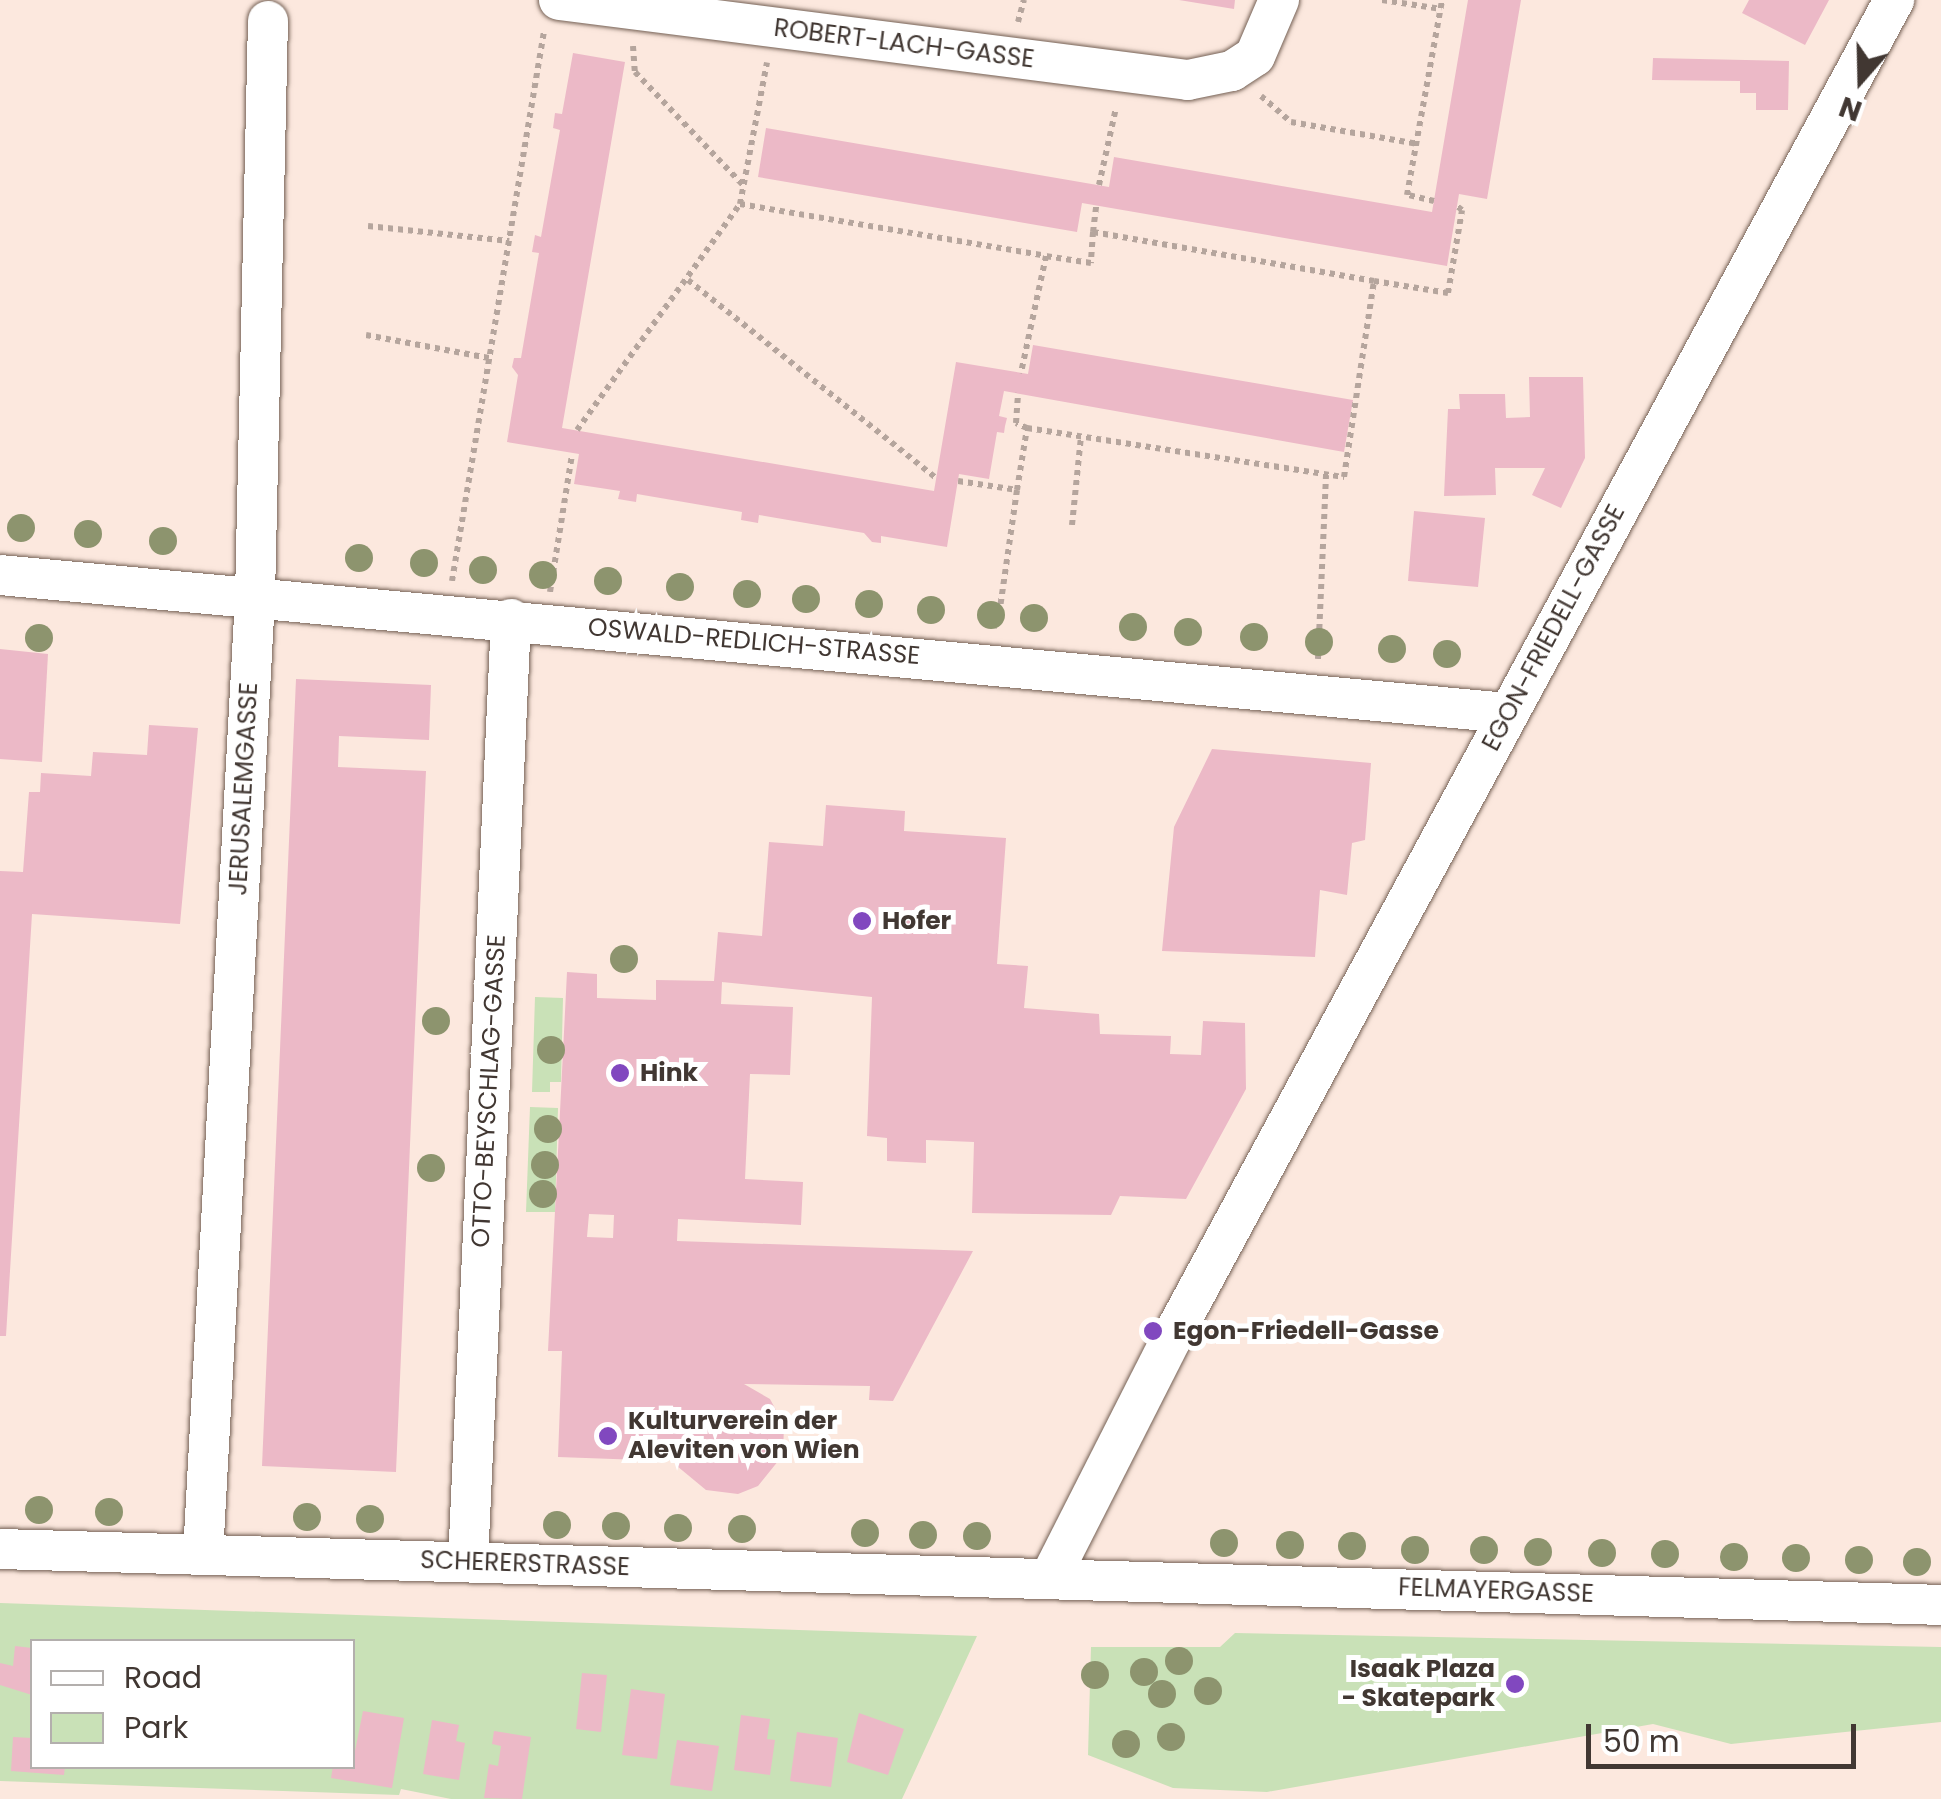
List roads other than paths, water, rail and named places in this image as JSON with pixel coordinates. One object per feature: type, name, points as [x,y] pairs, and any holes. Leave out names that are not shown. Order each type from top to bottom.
[{"type":"street","name":"ROBERT-LACH-GASSE","points":[[553,9],[630,9],[1188,80],[1232,71],[1255,56],[1279,0]]},
{"type":"street","name":"EGON-FRIEDELL-GASSE","points":[[1050,1578],[1171,1339],[1894,0]]},
{"type":"street","name":"JERUSALEMGASSE","points":[[204,1556],[254,597],[268,22]]},
{"type":"street","name":"OSWALD-REDLICH-STRASSE","points":[[0,575],[1508,713]]},
{"type":"street","name":"OTTO-BEYSCHLAG-GASSE","points":[[468,1562],[528,621]]},
{"type":"street","name":"SCHERERSTRASSE","points":[[0,1549],[1050,1578]]},
{"type":"street","name":"FELMAYERGASSE","points":[[1050,1578],[1941,1605]]},
{"type":"place","name":"Hofer","points":[[862,921]]},
{"type":"place","name":"Hink","points":[[620,1073]]},
{"type":"place","name":"Egon-Friedell-Gasse","points":[[1153,1331]]},
{"type":"place","name":"Kulturverein der Aleviten von Wien","points":[[608,1436]]},
{"type":"place","name":"Isaak Plaza - Skatepark","points":[[1515,1684]]}]
